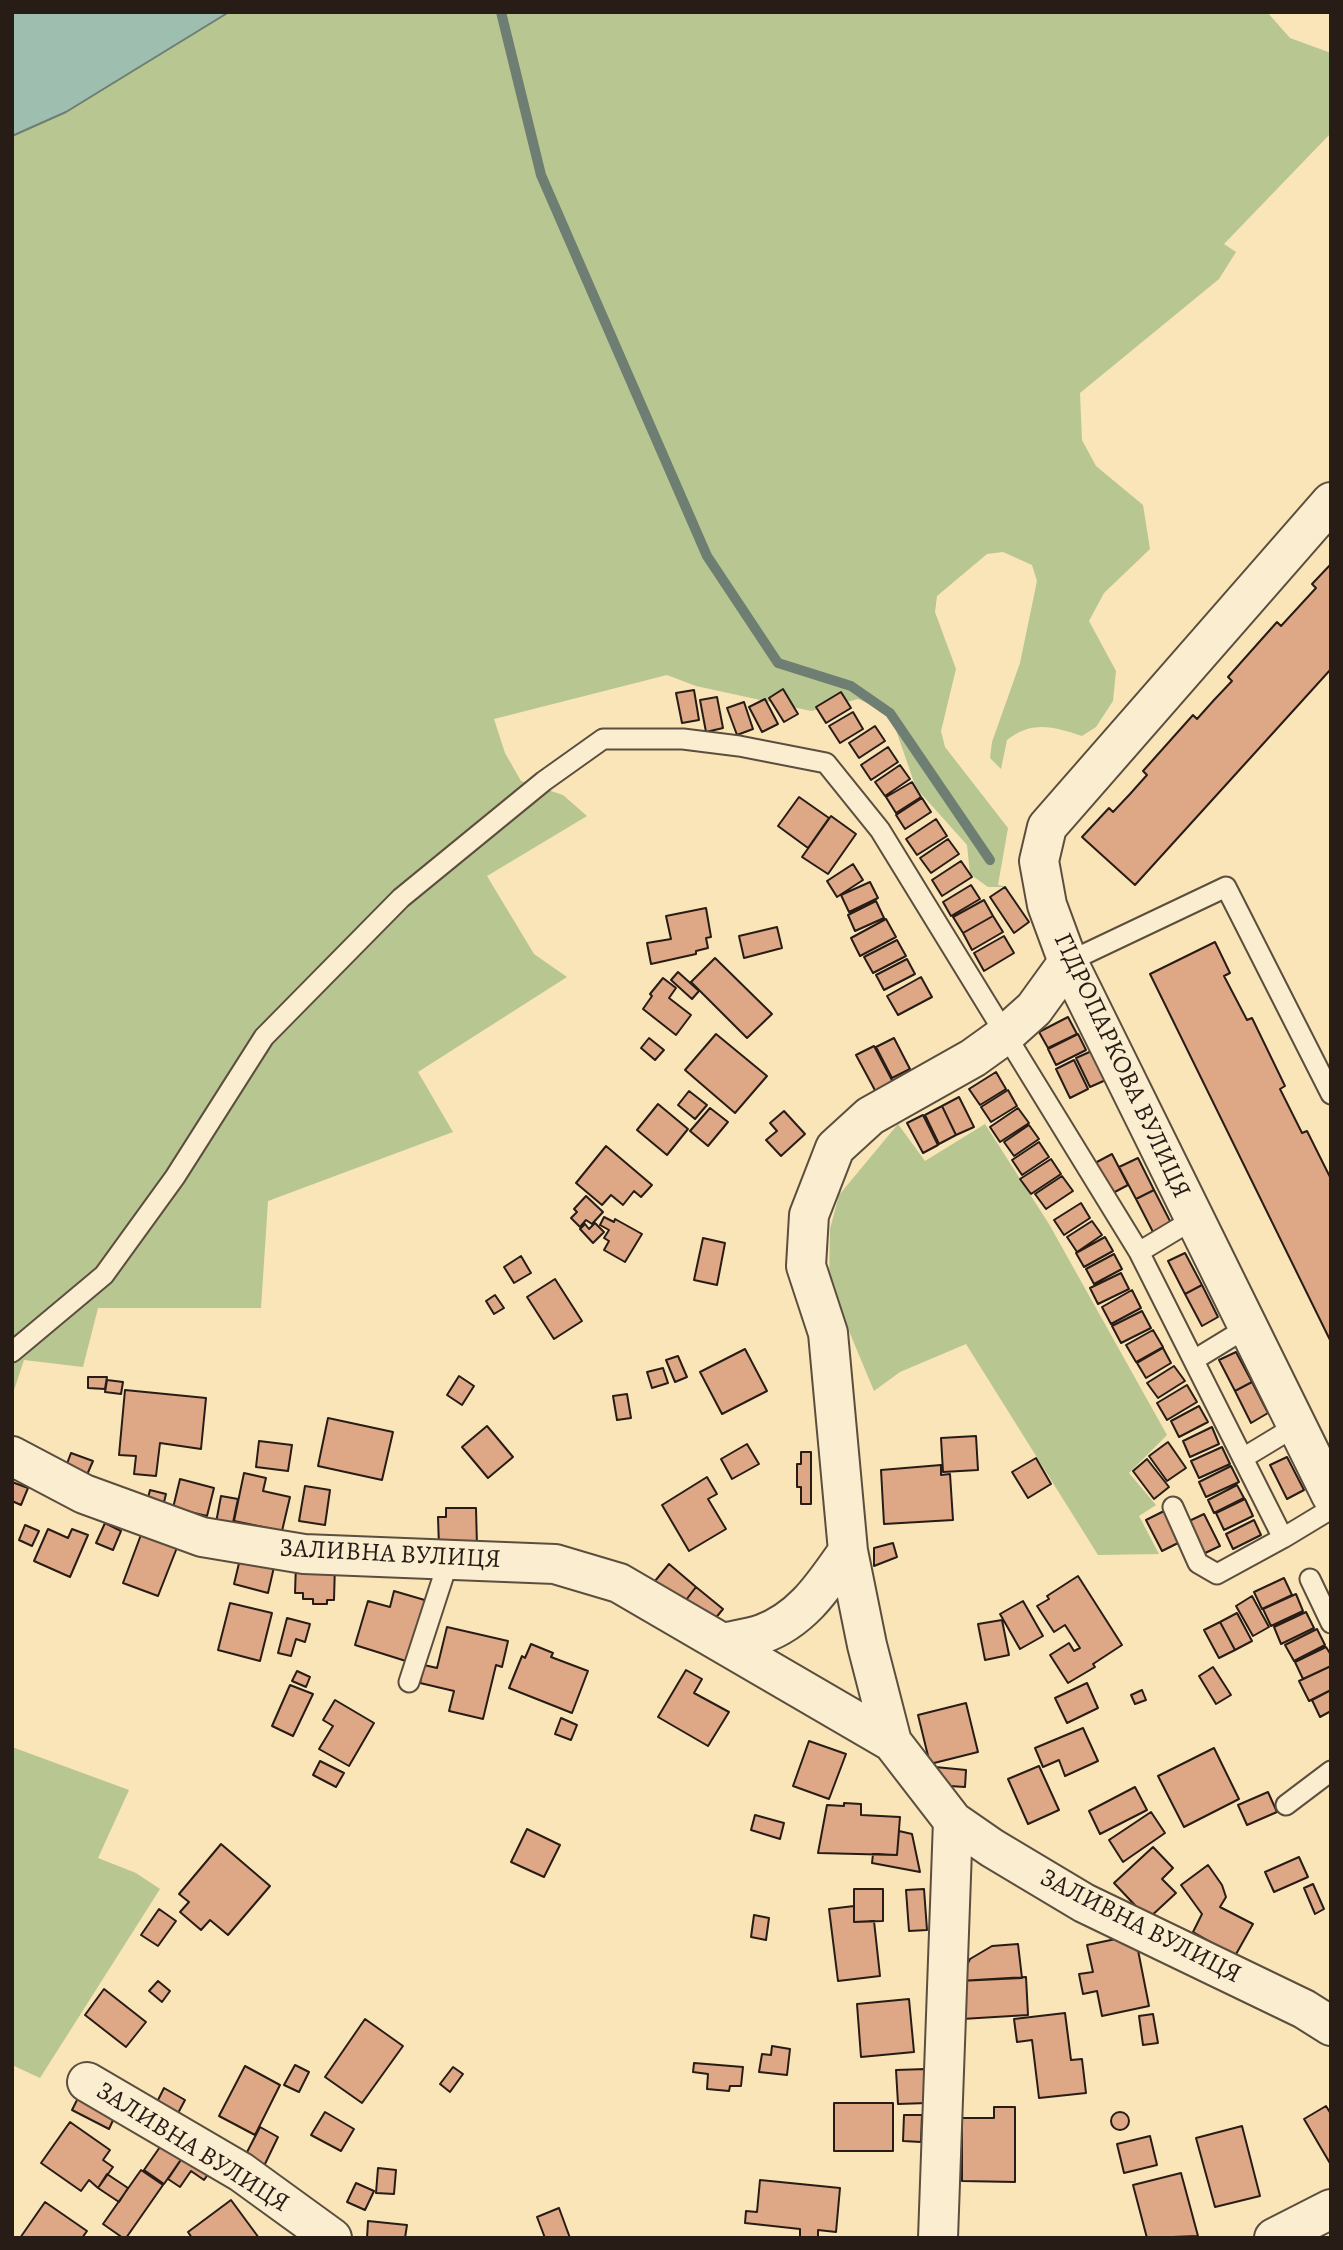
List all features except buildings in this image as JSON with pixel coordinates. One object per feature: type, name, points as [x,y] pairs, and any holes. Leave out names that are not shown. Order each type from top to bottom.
[{"type":"street","name":"ГІДРОПАРКОВА ВУЛИЦЯ","points":[[1331,502],[1047,827],[1039,861],[1047,905],[1068,962],[1331,1495]]},
{"type":"street","name":"ЗАЛИВНА ВУЛИЦЯ","points":[[892,1742],[867,1645],[848,1551],[828,1333],[806,1266],[809,1215],[835,1148],[843,1140],[870,1116],[973,1058],[1005,1035],[1034,1009],[1068,962]]},
{"type":"street","name":"ЗАЛИВНА ВУЛИЦЯ","points":[[12,1456],[84,1494],[202,1537],[304,1554],[555,1564],[619,1583],[892,1742],[953,1821],[992,1848],[1084,1903],[1304,2009],[1331,2026]]},
{"type":"street","points":[[724,1643],[760,1634],[783,1624],[802,1611],[817,1595],[848,1551]]},
{"type":"street","points":[[937,2238],[953,1821]]},
{"type":"street","name":"ЗАЛИВНА ВУЛИЦЯ","points":[[86,2082],[241,2172],[332,2238]]},
{"type":"street","points":[[1274,2238],[1331,2209]]},
{"type":"lane","points":[[12,1352],[104,1275],[175,1177],[264,1037],[401,898],[544,781],[603,740],[683,739],[739,746],[826,763],[880,830],[1139,1252],[1283,1538]]},
{"type":"lane","points":[[1068,962],[1226,887],[1331,1094]]},
{"type":"lane","points":[[1139,1252],[1194,1219]]},
{"type":"lane","points":[[1194,1360],[1248,1327]]},
{"type":"lane","points":[[1243,1458],[1296,1426]]},
{"type":"lane","points":[[1173,1507],[1198,1563],[1217,1574],[1331,1509]]},
{"type":"lane","points":[[409,1682],[449,1559]]},
{"type":"lane","points":[[1310,1579],[1331,1623]]},
{"type":"lane","points":[[1286,1805],[1331,1771]]},
{"type":"green space","points":[[229,12],[1267,12],[1290,38],[1331,53],[1331,133],[1224,244],[1236,252],[1219,279],[1080,393],[1082,440],[1096,466],[1143,505],[1150,549],[1104,593],[1089,621],[1116,671],[1113,701],[1096,727],[1082,736],[1053,728],[1025,730],[1007,740],[1001,769],[990,758],[992,742],[1020,663],[1037,581],[1032,565],[1003,552],[987,554],[937,596],[935,612],[956,669],[941,731],[945,747],[1008,828],[998,885],[1008,887],[988,887],[970,874],[967,845],[916,788],[890,713],[858,699],[811,711],[696,686],[667,675],[494,719],[505,753],[521,781],[563,795],[587,816],[487,876],[534,954],[567,977],[418,1072],[453,1132],[268,1201],[261,1308],[98,1308],[83,1367],[24,1360],[12,1396],[12,136],[66,112]]},
{"type":"green space","points":[[898,1124],[925,1161],[985,1124],[1049,1224],[1167,1435],[1129,1473],[1156,1505],[1139,1516],[1159,1554],[1098,1555],[966,1344],[900,1372],[874,1391],[829,1283],[830,1229],[839,1195]]},
{"type":"green space","points":[[12,1747],[129,1790],[98,1858],[136,1873],[160,1889],[40,2078],[12,2065]]},
{"type":"shaded area","points":[[12,12],[229,12],[66,112],[12,136]]},
{"type":"waterway","points":[[501,12],[541,175],[707,556],[778,663],[851,686],[890,713],[990,860]]}]
